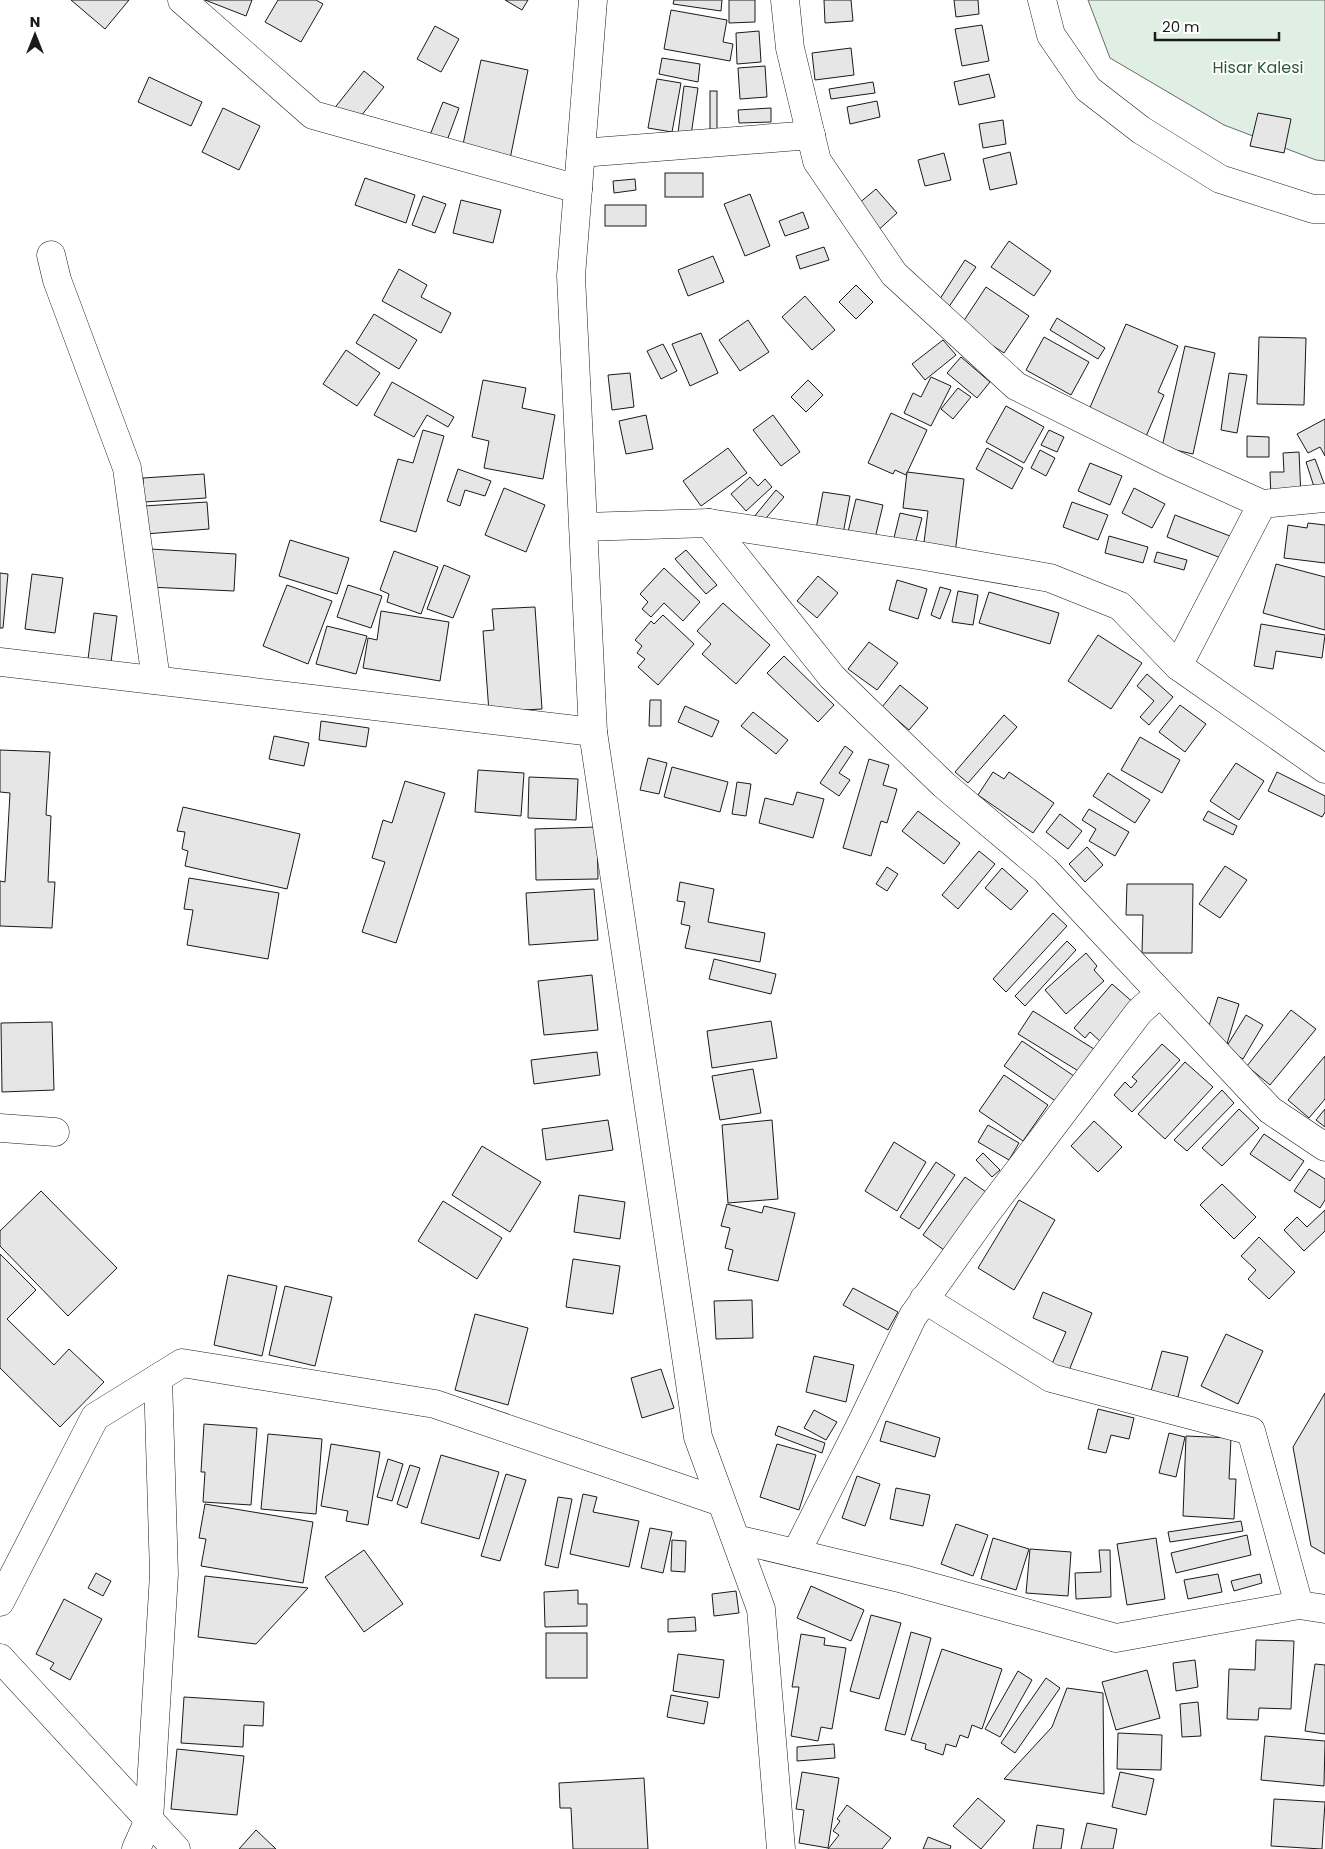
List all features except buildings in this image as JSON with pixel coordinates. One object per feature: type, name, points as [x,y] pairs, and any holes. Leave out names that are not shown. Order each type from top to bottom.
[{"type":"street","points":[[182,0],[313,115],[578,189]]},
{"type":"street","points":[[593,0],[570,276],[593,732],[698,1437],[762,1609],[781,1849]]},
{"type":"street","points":[[785,0],[790,48],[817,161],[894,274],[1016,386],[1171,464],[1262,504],[1325,498]]},
{"type":"street","points":[[1042,0],[1051,35],[1088,89],[1141,130],[1220,179],[1313,209],[1325,209]]},
{"type":"street","points":[[581,153],[811,135]]},
{"type":"street","points":[[51,255],[57,280],[127,468],[156,680]]},
{"type":"street","points":[[1178,666],[1262,504]]},
{"type":"street","points":[[584,527],[709,523],[924,556],[1050,578],[1120,606],[1178,666],[1325,769]]},
{"type":"street","points":[[709,523],[832,677],[944,785],[1045,870],[1270,1110],[1325,1147]]},
{"type":"street","points":[[0,662],[593,732]]},
{"type":"street","points":[[796,1553],[913,1316],[924,1299],[985,1215],[1139,1012],[1160,993]]},
{"type":"street","points":[[0,1128],[55,1132]]},
{"type":"street","points":[[924,1299],[1051,1378],[1251,1431],[1298,1605]]},
{"type":"street","points":[[0,1602],[95,1417],[182,1363],[435,1404],[722,1502]]},
{"type":"street","points":[[136,1849],[149,1820],[164,1574],[158,1378]]},
{"type":"street","points":[[736,1539],[903,1579],[1116,1638],[1298,1605],[1325,1609]]},
{"type":"street","points":[[0,1658],[176,1849]]},
{"type":"green space","name":"Hisar Kalesi","points":[[1088,0],[1325,0],[1325,161],[1316,160],[1224,125],[1110,58]]}]
